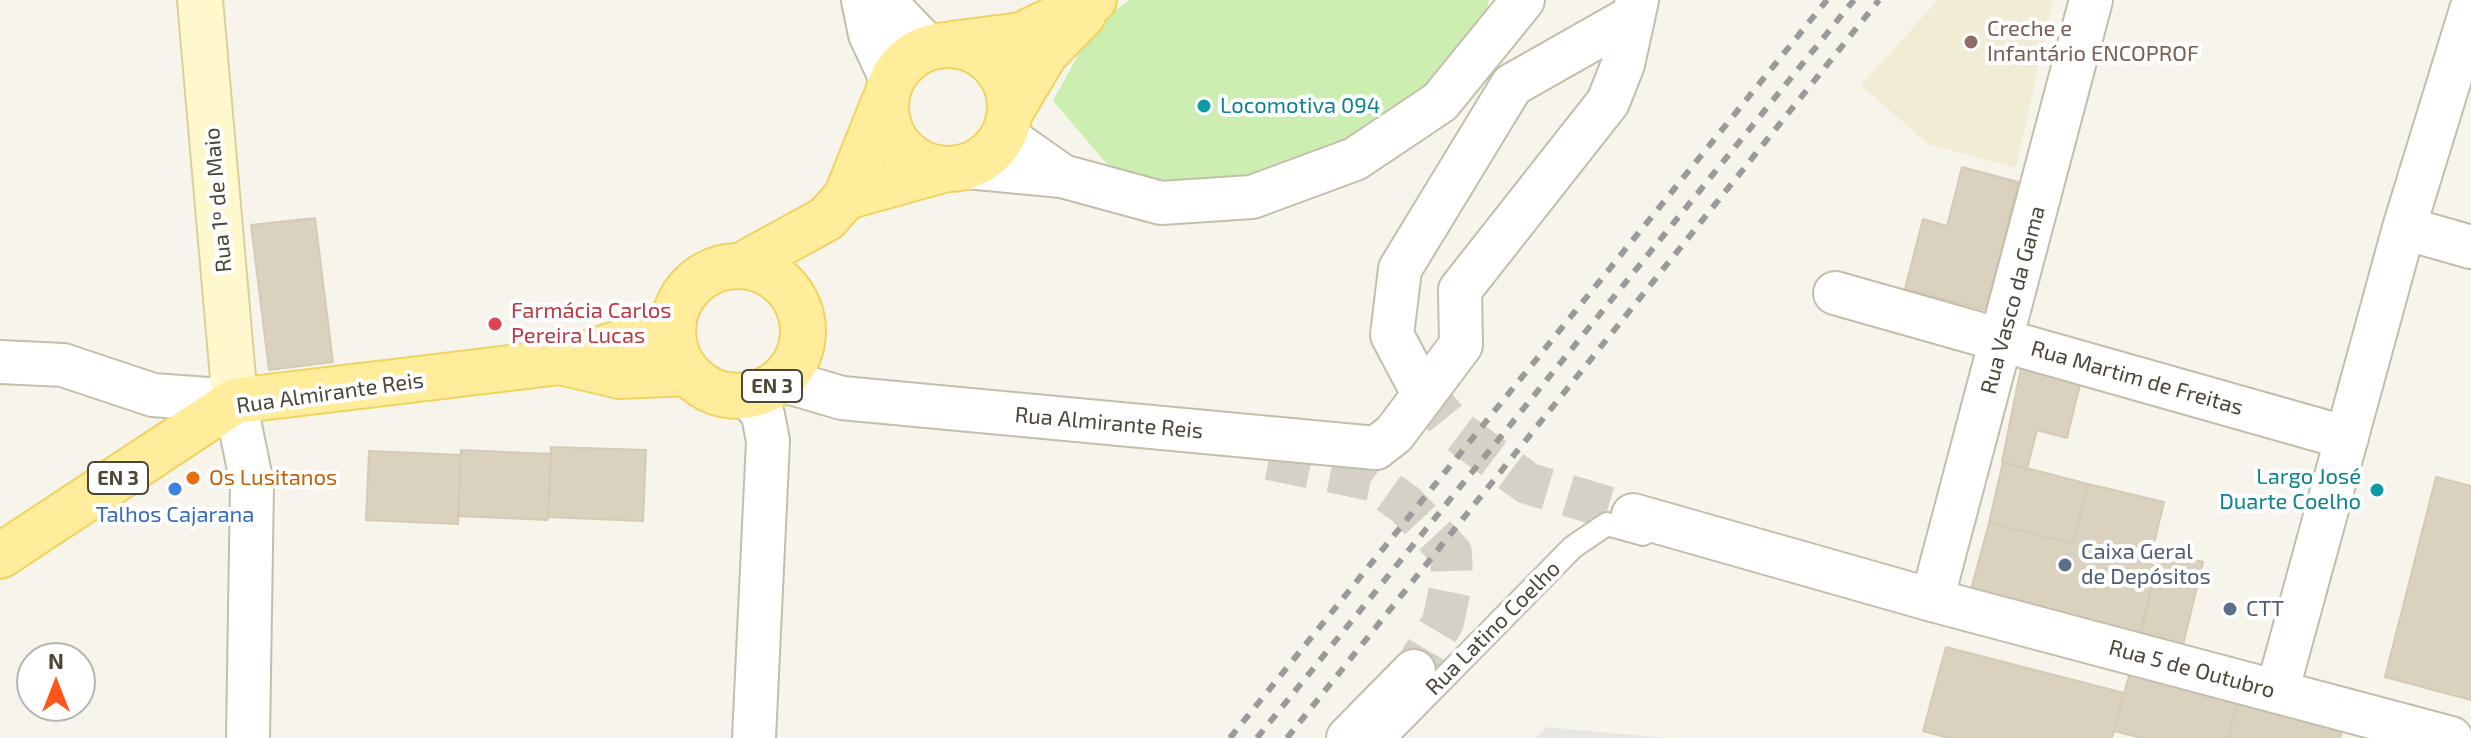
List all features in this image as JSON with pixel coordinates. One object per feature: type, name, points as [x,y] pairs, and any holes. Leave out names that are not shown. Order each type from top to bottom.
[{"type":"main road","points":[[940,46],[1021,35],[1096,0]]},
{"type":"main road","points":[[742,265],[836,208],[989,155],[1045,54],[1096,0]]},
{"type":"main road","name":"EN 3","points":[[560,362],[620,376],[688,373],[716,392],[765,388],[794,365],[801,348],[803,329],[800,310],[836,208],[888,90],[906,59],[940,46]]},
{"type":"main road","points":[[940,46],[976,51],[996,66],[1008,87],[1007,123]]},
{"type":"main road","points":[[888,90],[887,127],[900,149],[919,164],[955,169]]},
{"type":"main road","points":[[688,373],[678,359],[672,326],[677,306],[687,288],[703,275],[722,267],[742,265],[761,269],[778,279],[792,293],[800,310]]},
{"type":"main road","name":"EN 3","points":[[560,362],[672,326]]},
{"type":"main road","name":"Rua Almirante Reis","points":[[0,556],[235,401],[560,362]]},
{"type":"street","name":"Rua 1º de Maio","points":[[200,0],[235,401]]},
{"type":"street","points":[[863,0],[888,90]]},
{"type":"street","points":[[883,0],[940,46]]},
{"type":"street","points":[[955,169],[1062,176],[1161,203],[1252,197],[1355,159],[1440,102],[1502,16],[1523,0]]},
{"type":"street","name":"Rua Vasco da Gama","points":[[1932,600],[2091,0]]},
{"type":"street","points":[[1419,386],[1392,335],[1400,269],[1512,85],[1634,8]]},
{"type":"street","name":"Rua Almirante Reis","points":[[765,388],[842,398],[1376,448],[1394,434],[1439,379],[1461,345],[1460,290],[1608,102],[1623,64],[1634,8]]},
{"type":"street","points":[[2277,692],[2404,228],[2471,10]]},
{"type":"street","points":[[1007,123],[1062,176]]},
{"type":"street","points":[[2404,228],[2471,247]]},
{"type":"street","name":"Rua Martim de Freitas","points":[[1835,293],[2347,438]]},
{"type":"street","points":[[0,362],[63,365],[153,395],[235,401],[252,484],[248,738]]},
{"type":"street","points":[[754,738],[768,441],[763,415],[765,388]]},
{"type":"street","name":"Rua Almirante Reis","points":[[842,398],[918,424],[1269,459]]},
{"type":"street","name":"Rua 5 de Outubro","points":[[1620,520],[2277,692],[2354,725],[2451,738]]},
{"type":"street","name":"Rua Latino Coelho","points":[[1348,738],[1414,671]]},
{"type":"lane","name":"Rua Latino Coelho","points":[[1385,738],[1573,547],[1620,520]]},
{"type":"shaded area","name":"Creche e Infantário ENCOPROF","points":[[1938,0],[2053,0],[2016,168],[1928,144],[1861,85]]},
{"type":"shaded area","points":[[1546,727],[1667,738],[1536,738]]},
{"type":"green space","points":[[1130,0],[1489,0],[1483,24],[1403,110],[1288,168],[1168,188],[1113,171],[1053,101],[1095,24]]},
{"type":"building","points":[[1962,167],[2018,182],[1986,310],[1905,289],[1923,219],[1947,226]]},
{"type":"building","points":[[315,218],[333,362],[269,370],[251,225]]},
{"type":"building","points":[[2021,368],[2081,380],[2067,438],[2037,430],[2027,469],[2002,462]]},
{"type":"building","points":[[551,447],[646,450],[643,521],[548,517]]},
{"type":"building","points":[[461,450],[551,454],[548,520],[458,516]]},
{"type":"building","points":[[369,451],[461,455],[458,524],[366,520]]},
{"type":"building","points":[[2003,462],[2088,484],[2073,544],[1989,523]]},
{"type":"building","points":[[2436,477],[2471,486],[2471,700],[2385,677]]},
{"type":"building","name":"Caixa Geral de Depósitos","points":[[2088,484],[2164,502],[2149,564],[2156,566],[2137,647],[1969,597],[1989,523],[2073,544]]},
{"type":"building","points":[[2160,552],[2203,562],[2183,645],[2141,633]]},
{"type":"building","points":[[1946,647],[2124,693],[2112,738],[1948,738],[1923,731]]},
{"type":"building","points":[[2130,672],[2238,700],[2228,738],[2142,738],[2114,731]]},
{"type":"building","points":[[2238,700],[2343,728],[2340,738],[2228,738]]},
{"type":"tunnel","points":[[1419,386],[1453,428],[1527,483],[1633,515]]},
{"type":"tunnel","points":[[1269,459],[1371,480],[1406,505],[1451,553],[1452,579],[1443,622],[1414,671]]},
{"type":"railway","points":[[1230,738],[1827,0]]},
{"type":"railway","points":[[1257,738],[1854,0]]},
{"type":"railway","points":[[1287,738],[1879,0]]},
{"type":"place","name":"Creche e Infantário ENCOPROF","points":[[1971,42]]},
{"type":"place","name":"Locomotiva 094","points":[[1204,106]]},
{"type":"place","name":"Farmácia Carlos Pereira Lucas","points":[[495,324]]},
{"type":"place","name":"Os Lusitanos","points":[[193,478]]},
{"type":"place","name":"Talhos Cajarana","points":[[175,489]]},
{"type":"place","name":"Largo José Duarte Coelho","points":[[2377,490]]},
{"type":"place","name":"Caixa Geral de Depósitos","points":[[2065,565]]},
{"type":"place","name":"CTT","points":[[2230,609]]}]
